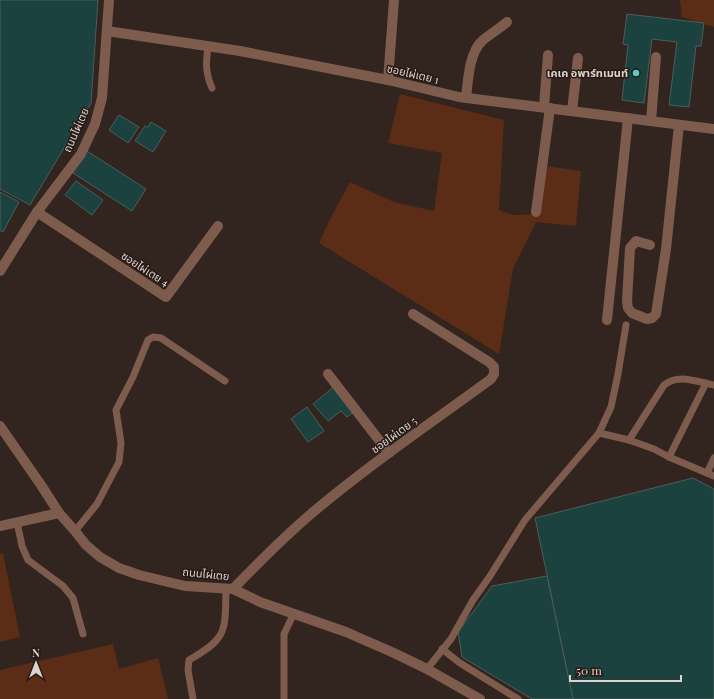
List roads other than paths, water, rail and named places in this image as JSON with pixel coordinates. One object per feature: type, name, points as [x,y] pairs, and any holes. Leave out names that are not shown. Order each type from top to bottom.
[{"type":"street","name":"ถนนไผ่เตย","points":[[0,271],[37,212],[82,154],[95,124],[102,98],[109,0]]},
{"type":"street","points":[[388,80],[394,0]]},
{"type":"street","points":[[466,98],[473,54],[481,41],[507,22]]},
{"type":"street","name":"ซอยไผ่เตย 1","points":[[107,31],[240,50],[388,80],[466,98],[714,129]]},
{"type":"street","points":[[536,212],[547,108],[548,55]]},
{"type":"street","points":[[651,121],[656,57]]},
{"type":"street","points":[[572,111],[578,58]]},
{"type":"street","points":[[607,320],[628,118]]},
{"type":"street","points":[[650,245],[636,241],[630,248],[627,302],[628,308],[632,313],[647,319],[652,318],[656,314],[666,249],[680,125]]},
{"type":"street","name":"ซอยไผ่เตย 4","points":[[37,212],[166,297],[218,226]]},
{"type":"street","name":"ซอยไผ่เตย 5","points":[[230,589],[311,514],[389,453],[491,379],[494,374],[494,367],[489,362],[413,314]]},
{"type":"street","points":[[328,374],[389,453]]},
{"type":"street","name":"ถนนไผ่เตย","points":[[0,426],[59,513],[75,530],[86,545],[119,568],[138,575],[185,586],[230,589],[260,602],[346,632],[427,669],[480,699]]},
{"type":"street","points":[[0,526],[59,513]]},
{"type":"lane","points":[[208,46],[205,64],[207,76],[212,88]]},
{"type":"lane","points":[[427,669],[451,639],[473,600],[525,520],[599,433],[611,407],[626,325]]},
{"type":"lane","points":[[75,530],[97,504],[119,462],[120,443],[116,410],[133,377],[148,340],[153,336],[161,338],[224,381]]},
{"type":"lane","points":[[629,440],[664,385],[670,380],[686,378],[710,384],[669,457]]},
{"type":"lane","points":[[599,433],[629,440],[654,449],[669,457],[711,474],[714,458]]},
{"type":"lane","points":[[17,522],[22,546],[28,560],[63,586],[73,598],[83,634]]},
{"type":"lane","points":[[193,699],[188,670],[189,660],[213,645],[220,638],[225,624],[230,589]]},
{"type":"lane","points":[[284,699],[284,634],[294,613]]},
{"type":"lane","points":[[442,649],[460,663],[518,699]]},
{"type":"place","name":"เคเค อพาร์ทเมนท์","points":[[636,73]]}]
